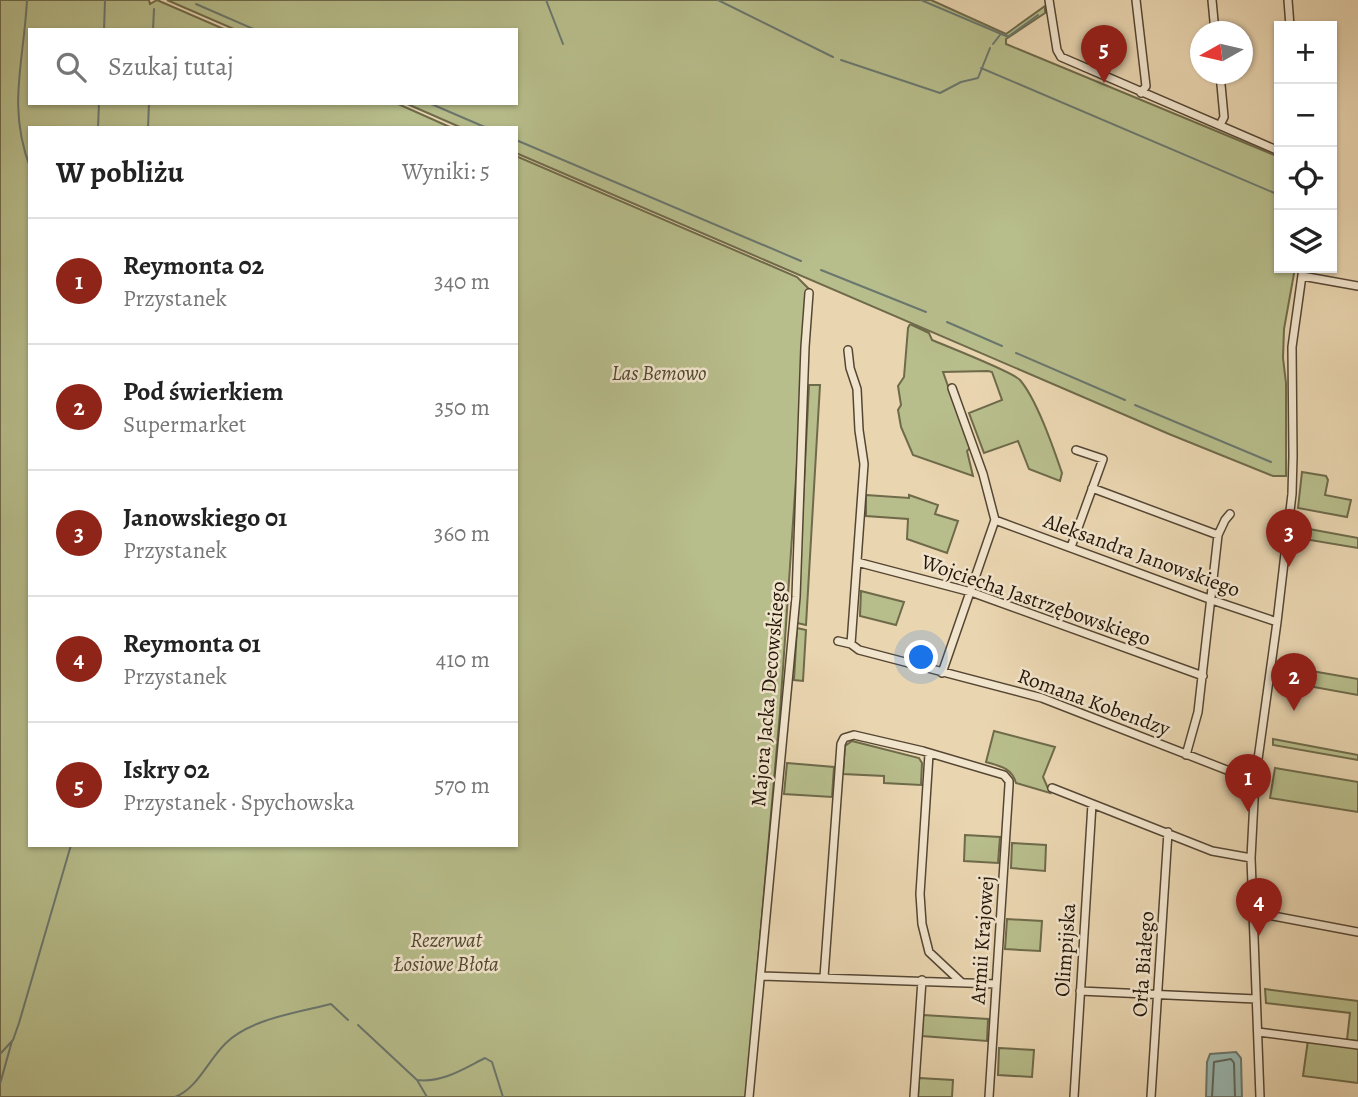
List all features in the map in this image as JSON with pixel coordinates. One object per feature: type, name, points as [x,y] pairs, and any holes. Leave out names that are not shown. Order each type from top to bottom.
[{"type":"street","points":[[1049,0],[1055,40],[1061,57],[1274,149]]},
{"type":"street","points":[[1136,0],[1146,86],[1141,93]]},
{"type":"street","points":[[1212,0],[1214,21]]},
{"type":"street","points":[[1288,0],[1290,21]]},
{"type":"street","points":[[1220,125],[1224,117],[1221,84]]},
{"type":"street","points":[[1260,1097],[1251,858],[1255,781],[1292,494],[1292,347],[1303,273]]},
{"type":"street","points":[[1307,273],[1358,285]]},
{"type":"street","name":"Majora Jacka Decowskiego","points":[[749,1097],[796,597],[809,293]]},
{"type":"street","points":[[848,350],[857,389],[863,458],[851,644]]},
{"type":"street","points":[[942,673],[995,520],[983,474],[952,388]]},
{"type":"street","points":[[1071,547],[1103,459],[1076,450]]},
{"type":"street","points":[[1092,488],[1218,535]]},
{"type":"street","points":[[1186,755],[1198,712],[1218,535],[1230,514]]},
{"type":"street","name":"Aleksandra Janowskiego","points":[[995,520],[1277,622]]},
{"type":"street","name":"Wojciecha Jastrzębowskiego","points":[[857,562],[971,592],[1203,676]]},
{"type":"street","name":"Romana Kobendzy","points":[[838,641],[851,644],[859,650],[1042,698],[1255,781]]},
{"type":"street","points":[[824,977],[841,744],[844,738],[854,735],[929,754],[920,894],[922,924],[929,952],[961,982]]},
{"type":"street","name":"Armii Krajowej","points":[[929,754],[996,771],[1007,778],[1009,785],[989,1097]]},
{"type":"street","points":[[1052,788],[1212,851],[1251,858]]},
{"type":"street","name":"Olimpijska","points":[[1073,1097],[1092,804]]},
{"type":"street","name":"Orła Białego","points":[[1151,1097],[1168,832]]},
{"type":"street","points":[[1252,912],[1358,932]]},
{"type":"street","points":[[761,976],[996,984]]},
{"type":"street","points":[[914,1097],[922,980]]},
{"type":"street","points":[[1080,991],[1256,999]]},
{"type":"street","points":[[1258,1032],[1358,1045]]},
{"type":"green space","name":"Las Bemowo","points":[[0,0],[149,0],[150,4],[157,0],[221,28],[28,28],[28,105],[400,105],[448,126],[28,126],[28,847],[518,847],[518,157],[797,277],[809,289],[780,712],[746,1097],[0,1097]]},
{"type":"green space","points":[[167,0],[931,0],[1006,34],[1045,6],[1045,13],[1006,39],[1006,44],[1274,155],[1274,273],[1294,273],[1284,329],[1286,476],[1273,476],[1169,434],[518,154],[518,126],[457,126],[410,105],[518,105],[518,28],[231,28]]},
{"type":"green space","points":[[910,324],[929,333],[932,340],[993,365],[1020,380],[1049,437],[1062,473],[1060,481],[1029,469],[1018,441],[984,453],[969,413],[1002,400],[992,372],[988,371],[943,372],[970,448],[967,451],[973,476],[913,455],[901,427],[898,410],[901,405],[898,386],[904,377]]},
{"type":"green space","points":[[809,385],[820,385],[806,625],[797,623]]},
{"type":"green space","points":[[1302,472],[1326,476],[1328,480],[1325,495],[1351,500],[1347,517],[1298,508]]},
{"type":"green space","points":[[866,495],[909,498],[909,495],[938,505],[935,514],[958,521],[947,553],[907,539],[908,519],[866,516]]},
{"type":"green space","points":[[1293,526],[1358,538],[1358,548],[1292,537]]},
{"type":"green space","points":[[861,591],[904,602],[896,625],[860,616]]},
{"type":"green space","points":[[797,628],[806,630],[803,681],[794,680]]},
{"type":"green space","points":[[1277,665],[1358,679],[1358,695],[1275,680]]},
{"type":"green space","points":[[994,731],[1055,747],[1043,777],[1050,793],[1016,783],[1001,766],[986,762]]},
{"type":"green space","points":[[1273,739],[1358,755],[1358,760],[1273,745]]},
{"type":"green space","points":[[852,741],[919,758],[922,763],[921,785],[884,783],[884,776],[843,774],[845,746]]},
{"type":"green space","points":[[787,763],[834,767],[832,797],[784,794]]},
{"type":"green space","points":[[1275,768],[1358,782],[1358,812],[1270,798]]},
{"type":"green space","points":[[965,835],[1000,837],[998,863],[964,861]]},
{"type":"green space","points":[[1012,843],[1046,845],[1045,871],[1011,868]]},
{"type":"green space","points":[[1007,919],[1042,921],[1040,951],[1005,949]]},
{"type":"green space","points":[[1265,989],[1358,1001],[1358,1041],[1347,1040],[1350,1013],[1266,1003]]},
{"type":"green space","points":[[923,1015],[988,1019],[987,1041],[922,1036]]},
{"type":"green space","points":[[1308,1040],[1358,1047],[1358,1083],[1303,1076]]},
{"type":"green space","points":[[999,1048],[1034,1050],[1032,1077],[998,1075]]},
{"type":"green space","points":[[919,1078],[953,1080],[952,1097],[918,1097]]},
{"type":"water","points":[[1236,1052],[1241,1058],[1242,1097],[1206,1097],[1207,1062],[1210,1054]]},
{"type":"waterway","points":[[27,0],[18,104],[19,124],[28,161]]},
{"type":"waterway","points":[[104,28],[105,0]]},
{"type":"waterway","points":[[546,0],[563,44]]},
{"type":"waterway","points":[[718,0],[833,57]]},
{"type":"waterway","points":[[921,0],[1006,36],[1038,15]]},
{"type":"waterway","points":[[196,4],[251,28]]},
{"type":"waterway","points":[[153,28],[154,9]]},
{"type":"waterway","points":[[993,44],[1000,35]]},
{"type":"waterway","points":[[841,60],[940,93],[961,82],[978,78],[990,48]]},
{"type":"waterway","points":[[981,68],[1274,193]]},
{"type":"waterway","points":[[98,126],[99,105]]},
{"type":"waterway","points":[[148,126],[149,105]]},
{"type":"waterway","points":[[434,105],[482,126]]},
{"type":"waterway","points":[[518,141],[801,261]]},
{"type":"waterway","points":[[821,270],[926,312]]},
{"type":"waterway","points":[[947,322],[1002,346]]},
{"type":"waterway","points":[[1016,353],[1125,400]]},
{"type":"waterway","points":[[1135,405],[1271,462]]},
{"type":"waterway","points":[[0,1054],[13,1040],[19,1023],[70,847]]},
{"type":"waterway","points":[[175,1097],[190,1087],[226,1043],[261,1022],[331,1004],[348,1020]]},
{"type":"waterway","points":[[358,1025],[417,1080],[444,1077],[485,1058],[492,1062],[503,1097]]},
{"type":"waterway","points":[[0,1084],[12,1041]]},
{"type":"waterway","points":[[417,1080],[427,1097]]},
{"type":"place","name":"Iskry 02","points":[[1104,83]]},
{"type":"place","name":"Janowskiego 01","points":[[1289,567]]},
{"type":"place","name":"Pod świerkiem","points":[[1294,711]]},
{"type":"place","name":"Reymonta 02","points":[[1248,812]]},
{"type":"place","name":"Reymonta 01","points":[[1259,936]]},
{"type":"park label","name":"Rezerwat Łosiowe Błota","points":[[446,952]]}]
